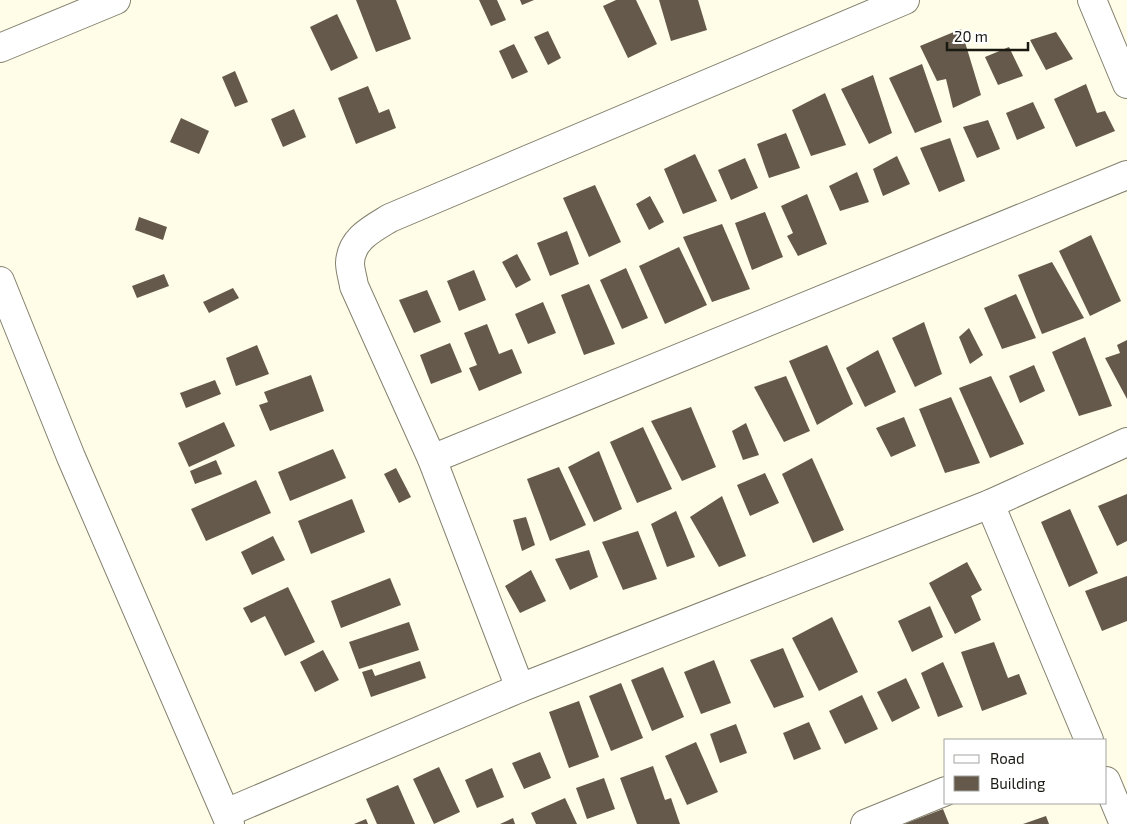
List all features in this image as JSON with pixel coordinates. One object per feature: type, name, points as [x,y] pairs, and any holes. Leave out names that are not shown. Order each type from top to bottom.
[{"type":"street","points":[[0,48],[116,0]]},
{"type":"street","points":[[520,688],[432,459],[354,286],[350,264],[352,249],[365,233],[390,218],[905,0]]},
{"type":"street","points":[[1092,0],[1127,84]]},
{"type":"street","points":[[432,459],[1127,175]]},
{"type":"street","points":[[0,281],[71,457],[228,819],[520,688],[990,504],[1127,442]]},
{"type":"street","points":[[990,504],[1082,738]]},
{"type":"street","points":[[1107,783],[1124,824]]},
{"type":"street","points":[[865,824],[944,792]]},
{"type":"building","points":[[356,0],[396,0],[411,39],[376,52]]},
{"type":"building","points":[[479,0],[497,0],[506,20],[491,26]]},
{"type":"building","points":[[520,0],[534,0],[522,5]]},
{"type":"building","points":[[616,0],[636,0],[657,44],[628,58],[603,6]]},
{"type":"building","points":[[659,0],[698,0],[707,30],[671,41]]},
{"type":"building","points":[[337,14],[358,58],[331,71],[310,27]]},
{"type":"building","points":[[961,29],[981,95],[953,108],[946,79],[937,81],[920,46]]},
{"type":"building","points":[[548,31],[561,58],[548,65],[534,37]]},
{"type":"building","points":[[1056,32],[1073,59],[1046,70],[1030,40]]},
{"type":"building","points":[[514,44],[528,72],[512,79],[499,51]]},
{"type":"building","points":[[1009,47],[1023,76],[998,85],[985,57]]},
{"type":"building","points":[[922,64],[942,122],[915,133],[889,78]]},
{"type":"building","points":[[235,71],[248,102],[235,107],[222,77]]},
{"type":"building","points":[[873,75],[892,133],[869,144],[841,89]]},
{"type":"building","points":[[1086,84],[1097,113],[1105,111],[1115,131],[1076,147],[1054,99]]},
{"type":"building","points":[[368,86],[379,113],[389,109],[396,128],[356,144],[338,98]]},
{"type":"building","points":[[825,93],[846,145],[811,156],[792,110]]},
{"type":"building","points":[[1033,102],[1045,128],[1017,140],[1006,113]]},
{"type":"building","points":[[294,109],[306,137],[283,147],[271,119]]},
{"type":"building","points":[[181,118],[209,131],[199,154],[170,142]]},
{"type":"building","points":[[988,120],[1000,149],[977,158],[963,127]]},
{"type":"building","points":[[786,133],[800,168],[769,178],[757,144]]},
{"type":"building","points":[[950,138],[965,181],[939,192],[920,148]]},
{"type":"building","points":[[695,154],[717,201],[683,214],[664,169]]},
{"type":"building","points":[[897,156],[910,184],[883,196],[873,169]]},
{"type":"building","points":[[745,158],[758,188],[731,200],[718,170]]},
{"type":"building","points":[[857,172],[869,202],[840,211],[829,186]]},
{"type":"building","points":[[595,185],[621,242],[589,257],[563,198]]},
{"type":"building","points":[[807,194],[827,244],[798,256],[787,236],[793,233],[781,206]]},
{"type":"building","points":[[650,196],[664,222],[649,230],[636,204]]},
{"type":"building","points":[[765,212],[783,257],[752,270],[735,223]]},
{"type":"building","points":[[139,217],[167,227],[163,240],[135,230]]},
{"type":"building","points":[[722,224],[750,289],[712,302],[683,237]]},
{"type":"building","points":[[567,231],[579,264],[550,276],[537,243]]},
{"type":"building","points":[[1091,235],[1121,301],[1090,316],[1059,251]]},
{"type":"building","points":[[679,247],[707,305],[665,324],[639,266]]},
{"type":"building","points":[[517,254],[531,280],[516,288],[502,262]]},
{"type":"building","points":[[1052,262],[1084,318],[1042,334],[1018,275]]},
{"type":"building","points":[[626,268],[648,318],[622,329],[600,280]]},
{"type":"building","points":[[474,270],[486,300],[459,311],[447,281]]},
{"type":"building","points":[[164,274],[169,286],[137,298],[132,286]]},
{"type":"building","points":[[589,284],[615,344],[584,355],[561,295]]},
{"type":"building","points":[[233,288],[239,298],[209,313],[203,302]]},
{"type":"building","points":[[427,290],[441,322],[414,333],[399,300]]},
{"type":"building","points":[[1016,294],[1036,338],[1002,349],[984,308]]},
{"type":"building","points":[[543,302],[556,333],[528,344],[515,314]]},
{"type":"building","points":[[924,322],[942,374],[915,387],[892,338]]},
{"type":"building","points":[[487,324],[499,354],[512,349],[522,373],[479,391],[469,368],[477,365],[464,333]]},
{"type":"building","points":[[969,328],[983,355],[970,364],[959,337]]},
{"type":"building","points":[[1085,337],[1112,406],[1079,416],[1052,352]]},
{"type":"building","points":[[1127,340],[1127,399],[1105,358],[1120,353],[1117,345]]},
{"type":"building","points":[[450,343],[462,372],[431,384],[420,355]]},
{"type":"building","points":[[257,345],[269,374],[236,386],[226,358]]},
{"type":"building","points":[[827,345],[853,404],[817,425],[789,361]]},
{"type":"building","points":[[878,350],[896,392],[865,407],[846,368]]},
{"type":"building","points":[[1034,365],[1045,391],[1020,403],[1009,376]]},
{"type":"building","points":[[311,375],[324,411],[270,431],[259,405],[268,402],[264,392]]},
{"type":"building","points":[[786,376],[810,431],[784,442],[754,387]]},
{"type":"building","points":[[991,376],[1024,444],[990,458],[959,388]]},
{"type":"building","points":[[215,380],[221,394],[186,408],[180,393]]},
{"type":"building","points":[[951,397],[980,463],[945,473],[919,409]]},
{"type":"building","points":[[691,407],[716,467],[682,481],[651,421]]},
{"type":"building","points":[[904,417],[916,446],[891,457],[876,428]]},
{"type":"building","points":[[224,422],[235,446],[189,467],[178,443]]},
{"type":"building","points":[[746,423],[759,455],[743,460],[732,431]]},
{"type":"building","points":[[643,427],[672,489],[637,503],[610,442]]},
{"type":"building","points":[[333,449],[346,478],[290,501],[278,472]]},
{"type":"building","points":[[599,451],[622,509],[594,522],[568,467]]},
{"type":"building","points":[[812,458],[844,530],[813,543],[782,474]]},
{"type":"building","points":[[216,460],[222,474],[195,484],[190,471]]},
{"type":"building","points":[[559,467],[586,525],[550,541],[527,479]]},
{"type":"building","points":[[396,468],[411,497],[399,503],[384,474]]},
{"type":"building","points":[[765,473],[779,503],[750,516],[737,485]]},
{"type":"building","points":[[256,480],[271,513],[206,541],[191,509]]},
{"type":"building","points":[[1127,494],[1127,541],[1117,546],[1098,506]]},
{"type":"building","points":[[722,496],[746,556],[719,567],[690,517]]},
{"type":"building","points":[[352,499],[365,532],[311,554],[298,521]]},
{"type":"building","points":[[1070,509],[1098,573],[1069,587],[1041,522]]},
{"type":"building","points":[[676,511],[695,557],[667,567],[651,524]]},
{"type":"building","points":[[526,517],[535,545],[522,551],[513,520]]},
{"type":"building","points":[[638,531],[657,579],[623,590],[602,542]]},
{"type":"building","points":[[273,536],[285,560],[252,575],[241,552]]},
{"type":"building","points":[[589,550],[598,577],[570,590],[555,559]]},
{"type":"building","points":[[967,562],[982,590],[971,596],[981,620],[955,634],[929,583]]},
{"type":"building","points":[[531,570],[546,601],[520,613],[505,586]]},
{"type":"building","points":[[1127,576],[1127,621],[1102,631],[1085,591]]},
{"type":"building","points":[[390,578],[401,605],[341,628],[331,601]]},
{"type":"building","points":[[288,587],[315,642],[285,656],[265,616],[251,623],[243,608]]},
{"type":"building","points":[[930,606],[943,637],[912,652],[898,621]]},
{"type":"building","points":[[832,617],[858,672],[819,691],[792,638]]},
{"type":"building","points":[[409,622],[419,650],[359,669],[349,642]]},
{"type":"building","points":[[994,642],[1008,678],[1019,674],[1027,694],[982,711],[961,652]]},
{"type":"building","points":[[783,648],[804,697],[774,708],[750,660]]},
{"type":"building","points":[[323,650],[339,680],[315,692],[300,662]]},
{"type":"building","points":[[714,660],[731,703],[701,714],[684,672]]},
{"type":"building","points":[[420,661],[426,678],[371,697],[362,672],[372,669],[375,676]]},
{"type":"building","points":[[943,662],[963,707],[938,717],[921,673]]},
{"type":"building","points":[[663,667],[684,717],[652,731],[631,680]]},
{"type":"building","points":[[906,678],[920,708],[892,722],[877,692]]},
{"type":"building","points":[[621,683],[643,738],[611,751],[589,696]]},
{"type":"building","points":[[862,695],[878,729],[845,744],[829,711]]},
{"type":"building","points":[[579,701],[599,757],[569,768],[549,712]]},
{"type":"building","points":[[809,722],[821,749],[794,760],[783,733]]},
{"type":"building","points":[[736,724],[747,753],[720,763],[710,734]]},
{"type":"building","points":[[696,742],[718,792],[687,805],[665,756]]},
{"type":"building","points":[[540,752],[551,778],[524,789],[512,763]]},
{"type":"building","points":[[653,766],[665,800],[671,798],[680,824],[637,824],[620,778]]},
{"type":"building","points":[[439,767],[460,812],[434,824],[413,779]]},
{"type":"building","points":[[492,768],[504,797],[477,808],[465,780]]},
{"type":"building","points":[[604,778],[615,809],[587,819],[576,788]]},
{"type":"building","points":[[398,785],[415,824],[377,824],[366,799]]},
{"type":"building","points":[[565,798],[577,824],[536,824],[531,813]]},
{"type":"building","points":[[943,809],[949,824],[904,824]]},
{"type":"building","points":[[1046,816],[1049,824],[1023,824]]},
{"type":"building","points":[[513,818],[515,824],[500,824]]},
{"type":"building","points":[[366,819],[368,824],[354,824]]}]
